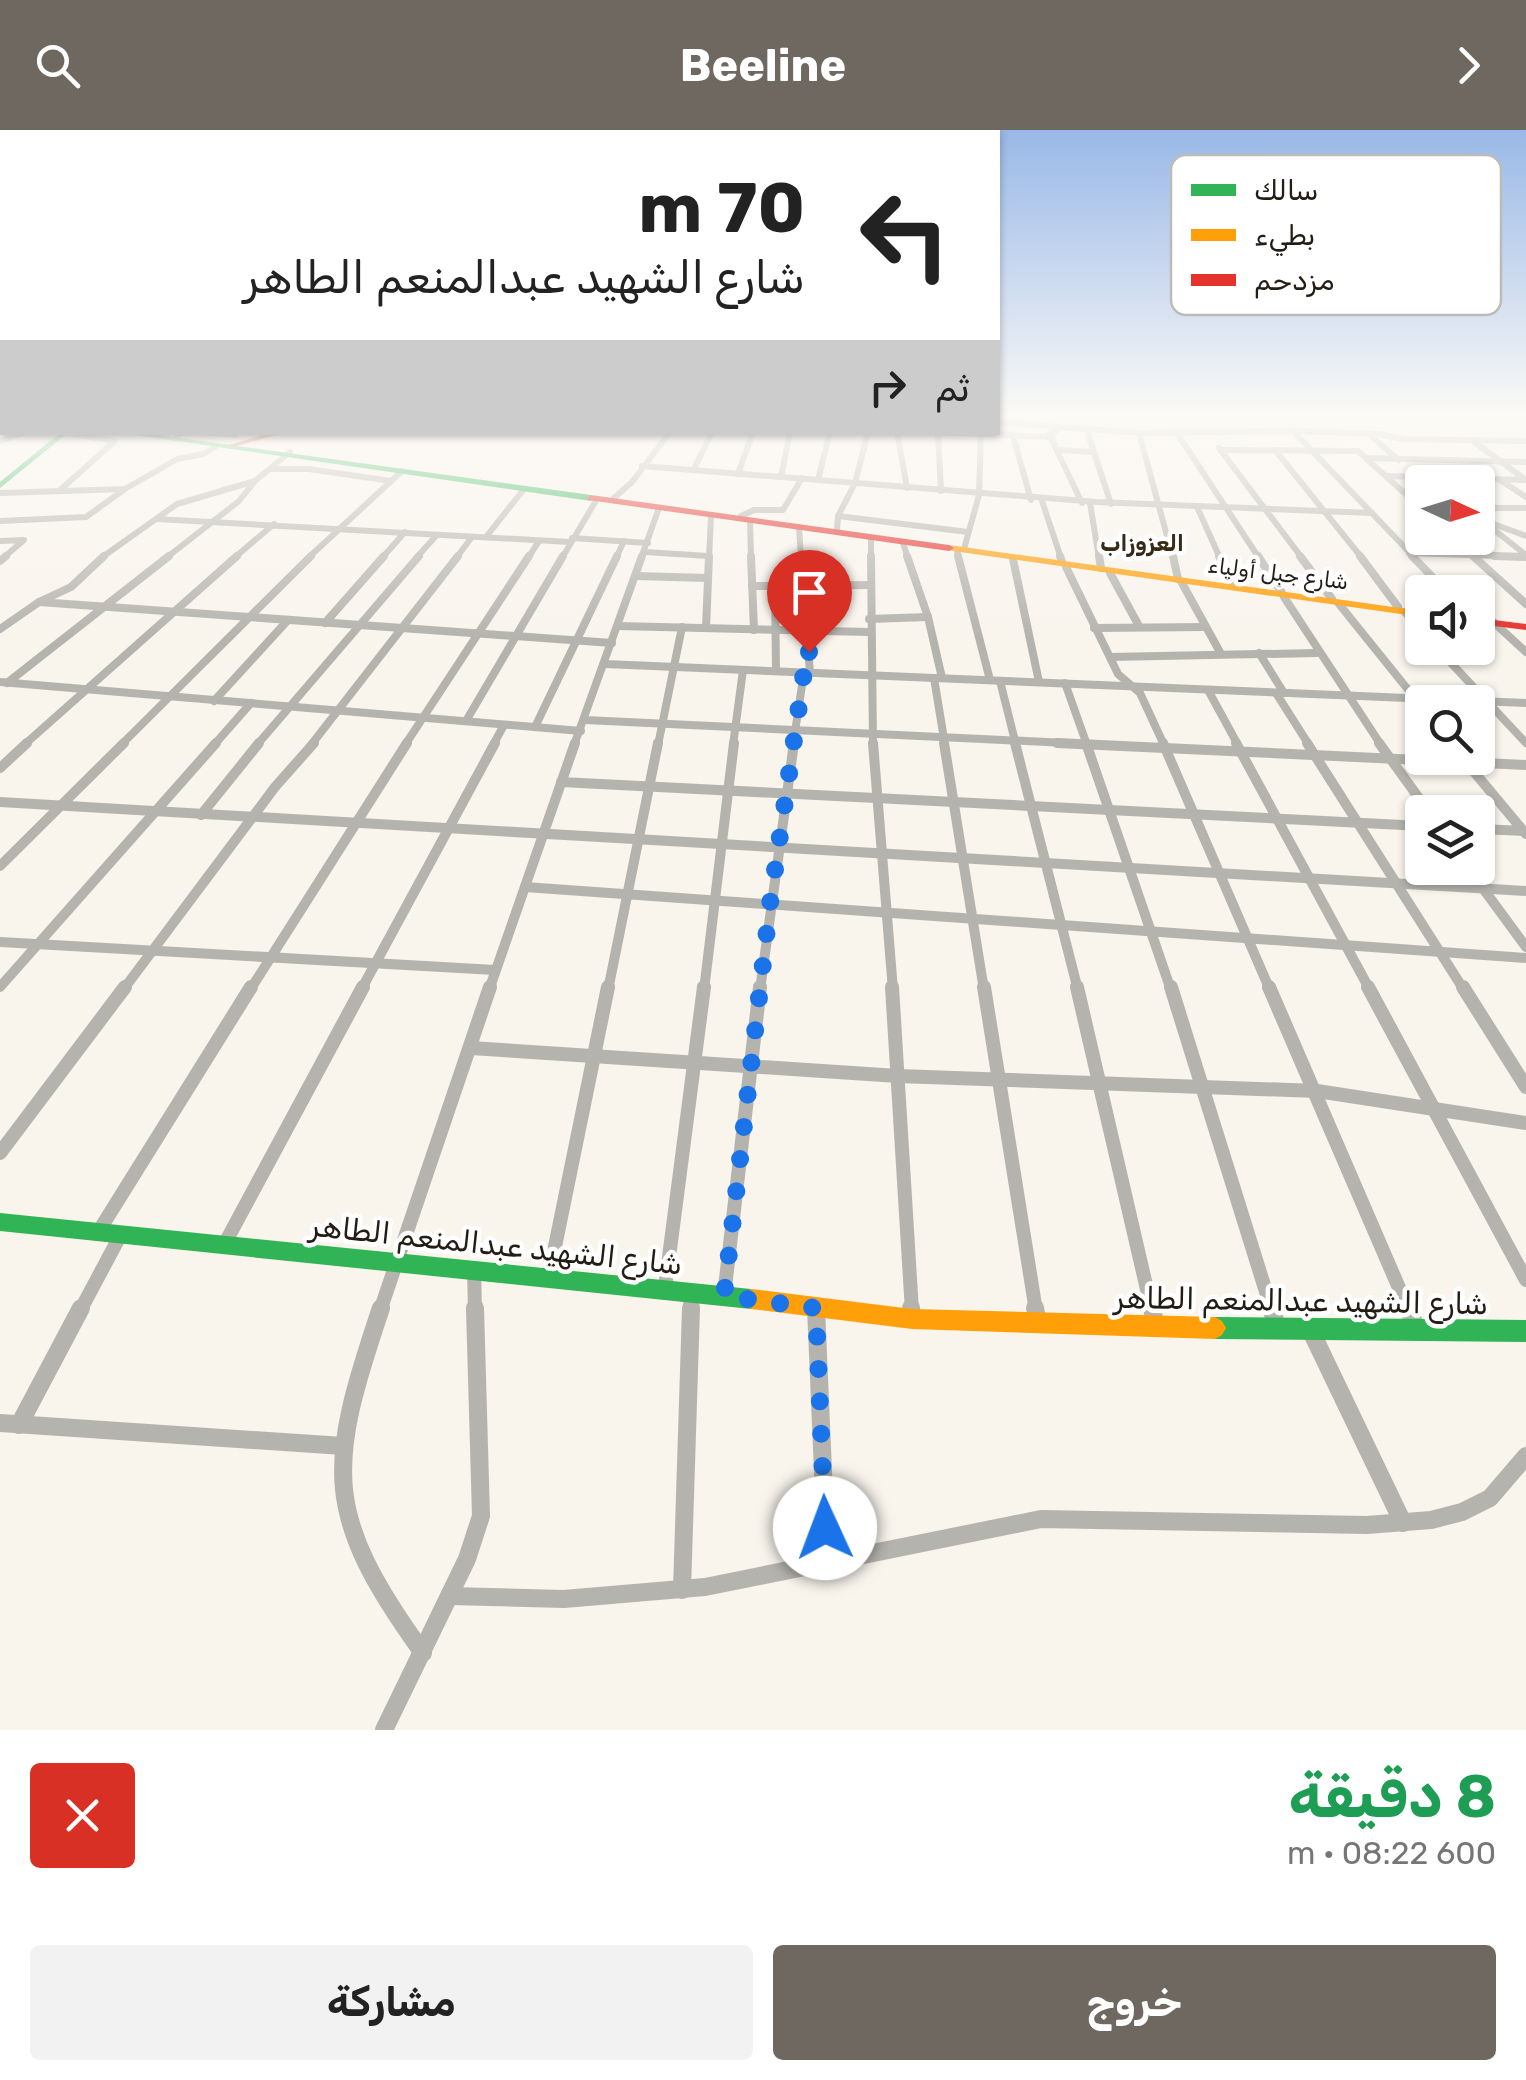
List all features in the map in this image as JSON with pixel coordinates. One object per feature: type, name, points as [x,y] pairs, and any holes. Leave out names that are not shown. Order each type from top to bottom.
[{"type":"main road","name":"شارع جبل أولياء","points":[[529,490],[711,516],[838,523],[915,544]]},
{"type":"main road","name":"شارع جبل أولياء","points":[[554,490],[799,528],[1405,610]]},
{"type":"main road","name":"شارع جبل أولياء","points":[[960,550],[1064,565]]},
{"type":"main road","name":"شارع جبل أولياء","points":[[1180,581],[1283,595]]},
{"type":"main road","points":[[1495,621],[1526,626]]},
{"type":"main road","name":"شارع الشهيد عبدالمنعم الطاهر","points":[[0,1222],[665,1288],[912,1319],[1156,1327],[1526,1331]]},
{"type":"street","points":[[0,490],[88,490]]},
{"type":"street","points":[[0,520],[86,518],[123,490]]},
{"type":"street","points":[[0,629],[39,602],[71,587],[97,561],[187,499],[222,490]]},
{"type":"street","points":[[3,684],[240,501],[248,490]]},
{"type":"street","points":[[0,866],[382,490]]},
{"type":"street","points":[[486,538],[523,490]]},
{"type":"street","points":[[614,498],[623,490]]},
{"type":"street","points":[[754,630],[746,518],[754,510],[783,510],[795,490]]},
{"type":"street","points":[[853,490],[838,523],[968,532]]},
{"type":"street","points":[[926,490],[1228,511],[1372,513]]},
{"type":"street","points":[[978,490],[960,550],[1014,740],[1101,1083],[1156,1327]]},
{"type":"street","points":[[1029,490],[1032,500]]},
{"type":"street","points":[[1079,490],[1106,571],[1140,626]]},
{"type":"street","points":[[1106,490],[1111,504]]},
{"type":"street","points":[[1155,490],[1180,581],[1221,654]]},
{"type":"street","points":[[1214,490],[1344,694],[1417,795]]},
{"type":"street","points":[[1252,490],[1405,685]]},
{"type":"street","points":[[1309,490],[1405,613]]},
{"type":"street","points":[[1351,490],[1405,549]]},
{"type":"street","points":[[466,721],[597,499]]},
{"type":"street","points":[[1042,500],[1064,565],[1094,628],[1121,678],[1134,686],[1165,746],[1317,1090],[1417,1330]]},
{"type":"street","points":[[423,1654],[366,1575],[346,1526],[343,1446],[351,1396],[542,834],[659,508]]},
{"type":"street","points":[[1495,508],[1526,508]]},
{"type":"street","points":[[1198,509],[1232,586]]},
{"type":"street","points":[[706,628],[711,516]]},
{"type":"street","points":[[158,519],[624,542],[708,556]]},
{"type":"street","points":[[0,768],[82,690],[274,524]]},
{"type":"street","points":[[1495,525],[1526,536]]},
{"type":"street","points":[[724,1296],[770,904],[807,673],[806,585],[799,528]]},
{"type":"street","points":[[325,622],[405,532]]},
{"type":"street","points":[[1495,532],[1526,556]]},
{"type":"street","points":[[201,815],[437,534]]},
{"type":"street","points":[[0,1153],[285,775],[342,711],[472,537]]},
{"type":"street","points":[[871,538],[872,733],[888,912],[912,1319]]},
{"type":"street","points":[[0,541],[24,540],[0,561]]},
{"type":"street","points":[[97,1234],[354,824],[539,540]]},
{"type":"street","points":[[535,727],[624,542]]},
{"type":"street","points":[[915,544],[938,678],[960,856],[1038,1324]]},
{"type":"street","points":[[1411,555],[1430,575]]},
{"type":"street","points":[[1452,555],[1526,556]]},
{"type":"street","points":[[1473,556],[1526,604]]},
{"type":"street","points":[[1013,559],[1040,682]]},
{"type":"street","points":[[636,576],[708,578]]},
{"type":"street","points":[[775,585],[776,671]]},
{"type":"street","points":[[752,586],[870,585]]},
{"type":"street","points":[[39,602],[612,643]]},
{"type":"street","points":[[869,619],[928,617]]},
{"type":"street","points":[[214,701],[288,620]]},
{"type":"street","points":[[618,626],[869,632]]},
{"type":"street","points":[[1094,628],[1205,626]]},
{"type":"street","points":[[549,1276],[682,628]]},
{"type":"street","points":[[1495,628],[1526,652]]},
{"type":"street","points":[[1259,653],[1314,755],[1526,1087]]},
{"type":"street","points":[[1110,657],[1317,653]]},
{"type":"street","points":[[605,664],[1405,697]]},
{"type":"street","points":[[1453,665],[1472,685]]},
{"type":"street","points":[[665,1288],[697,1062],[743,670]]},
{"type":"street","points":[[1065,683],[1154,932],[1278,1328]]},
{"type":"street","points":[[3,684],[535,727],[665,723],[1405,758]]},
{"type":"street","points":[[1208,690],[1237,751],[1310,877],[1526,1280]]},
{"type":"street","points":[[1495,701],[1526,703]]},
{"type":"street","points":[[0,987],[251,704]]},
{"type":"street","points":[[1495,710],[1526,743]]},
{"type":"street","points":[[224,1245],[504,725]]},
{"type":"street","points":[[1495,762],[1526,765]]},
{"type":"street","points":[[1477,775],[1525,832]]},
{"type":"street","points":[[561,782],[1405,825]]},
{"type":"street","points":[[0,802],[1526,891]]},
{"type":"street","points":[[1495,829],[1525,832]]},
{"type":"street","points":[[1481,885],[1526,948]]},
{"type":"street","points":[[525,887],[1526,958]]},
{"type":"street","points":[[0,942],[495,970]]},
{"type":"street","points":[[471,1048],[898,1076],[1317,1090],[1526,1124]]},
{"type":"street","points":[[120,1236],[9,1424],[343,1446]]},
{"type":"street","points":[[384,1730],[450,1596],[481,1516],[474,1270]]},
{"type":"street","points":[[682,1590],[691,1292]]},
{"type":"street","points":[[816,1308],[827,1564]]},
{"type":"street","points":[[1310,1329],[1403,1523]]},
{"type":"street","points":[[450,1596],[564,1599],[682,1590],[1041,1519],[1403,1523],[1458,1513],[1490,1498],[1526,1456]]},
{"type":"traffic: fast","points":[[531,490],[591,498]]},
{"type":"traffic: fast","points":[[0,1222],[751,1299]]},
{"type":"traffic: fast","points":[[1215,1328],[1526,1331]]},
{"type":"traffic: slow","points":[[949,548],[1405,612]]},
{"type":"traffic: slow","points":[[751,1299],[912,1319],[1215,1328]]},
{"type":"traffic: jam","points":[[591,498],[949,548]]},
{"type":"traffic: jam","points":[[1495,623],[1526,627]]},
{"type":"district","name":"العزوزاب","points":[[1142,543]]},
{"type":"route","points":[[809,652],[810,673],[804,672],[770,904],[724,1296],[816,1308],[825,1528]]}]
